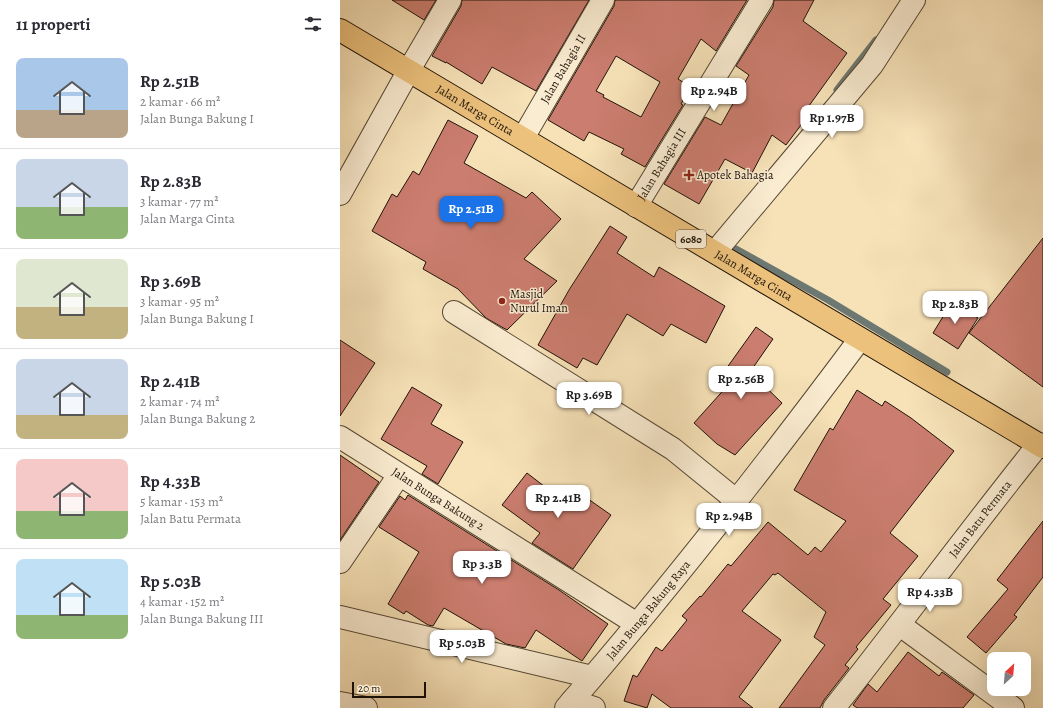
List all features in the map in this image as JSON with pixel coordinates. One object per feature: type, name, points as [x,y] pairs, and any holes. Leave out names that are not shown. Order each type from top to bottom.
[{"type":"main road","name":"Jalan Marga Cinta","points":[[340,30],[1041,446]]},
{"type":"street","points":[[340,194],[450,0]]},
{"type":"street","name":"Jalan Bahagia II","points":[[523,138],[603,0]]},
{"type":"street","name":"Jalan Bahagia III","points":[[636,206],[762,0]]},
{"type":"street","points":[[715,252],[872,65],[914,0]]},
{"type":"street","points":[[454,312],[673,449],[736,501]]},
{"type":"street","name":"Jalan Bunga Bakung Raya","points":[[569,705],[637,624],[736,501],[860,339]]},
{"type":"street","name":"Jalan Bunga Bakung 2","points":[[340,437],[637,624]]},
{"type":"street","name":"Jalan Batu Permata","points":[[834,708],[1000,493],[1041,446]]},
{"type":"street","points":[[340,562],[399,475]]},
{"type":"street","points":[[340,617],[592,677]]},
{"type":"street","points":[[900,624],[1013,708]]},
{"type":"street","points":[[569,705],[594,708]]},
{"type":"building","points":[[392,0],[436,0],[424,20]]},
{"type":"building","points":[[462,0],[589,0],[536,91],[492,67],[482,84],[446,62],[432,56],[461,6]]},
{"type":"building","points":[[615,0],[747,0],[716,51],[701,39],[678,79],[691,87],[681,104],[683,105],[645,167],[621,154],[624,149],[589,132],[584,141],[548,120],[614,6]],"holes":[[[616,56],[660,82],[641,117],[603,97],[604,95],[596,91]]]},
{"type":"building","points":[[774,0],[814,0],[803,21],[847,53],[806,110],[810,113],[786,145],[772,135],[752,173],[725,159],[699,204],[664,184],[705,117],[721,125],[749,75],[736,66],[773,7]]},
{"type":"building","points":[[448,120],[478,136],[464,163],[526,198],[532,192],[561,219],[524,259],[557,281],[507,330],[486,318],[458,289],[423,269],[426,262],[372,231],[392,194],[397,197],[413,171],[419,175]]},
{"type":"building","points":[[610,226],[627,237],[617,253],[654,277],[659,267],[725,306],[706,343],[671,324],[663,336],[627,314],[597,365],[583,358],[577,368],[538,345],[569,290]]},
{"type":"building","points":[[1043,238],[1043,387],[969,333]]},
{"type":"building","points":[[952,302],[978,318],[958,349],[933,333]]},
{"type":"building","points":[[756,327],[773,339],[750,372],[782,403],[735,455],[717,444],[694,423],[737,375],[726,369]]},
{"type":"building","points":[[340,340],[375,363],[340,416]]},
{"type":"building","points":[[412,387],[442,405],[431,424],[463,442],[438,484],[422,474],[427,466],[381,439]]},
{"type":"building","points":[[857,390],[882,406],[885,401],[911,418],[954,451],[890,533],[918,556],[883,599],[891,605],[856,647],[858,649],[845,665],[849,668],[824,700],[820,708],[779,708],[825,645],[814,637],[826,612],[778,573],[775,575],[773,574],[742,611],[781,640],[739,697],[753,708],[671,708],[652,694],[647,708],[624,701],[633,675],[637,677],[656,647],[662,651],[687,620],[682,616],[700,596],[701,597],[728,564],[731,566],[768,522],[808,555],[815,547],[821,552],[846,521],[794,490],[830,428],[833,430]]},
{"type":"building","points":[[340,455],[379,482],[340,540]]},
{"type":"building","points":[[527,473],[562,500],[571,487],[611,515],[573,569],[532,543],[540,533],[502,505]]},
{"type":"building","points":[[408,495],[559,590],[608,624],[582,661],[536,630],[525,648],[506,644],[444,608],[433,626],[428,625],[406,611],[404,614],[388,604],[419,552],[379,527],[400,496],[405,500]]},
{"type":"building","points":[[1043,521],[1043,577],[1014,615],[1017,617],[986,653],[967,637],[1008,589],[997,580]]},
{"type":"building","points":[[908,652],[939,676],[942,672],[974,695],[963,708],[857,708],[853,705],[868,684],[877,692]]},
{"type":"waterway","points":[[837,90],[876,40]]},
{"type":"waterway","points":[[736,249],[828,300],[947,372]]},
{"type":"place","name":"Apotek Bahagia","points":[[689,175]]},
{"type":"place","name":"Masjid Nurul Iman","points":[[502,301]]}]
